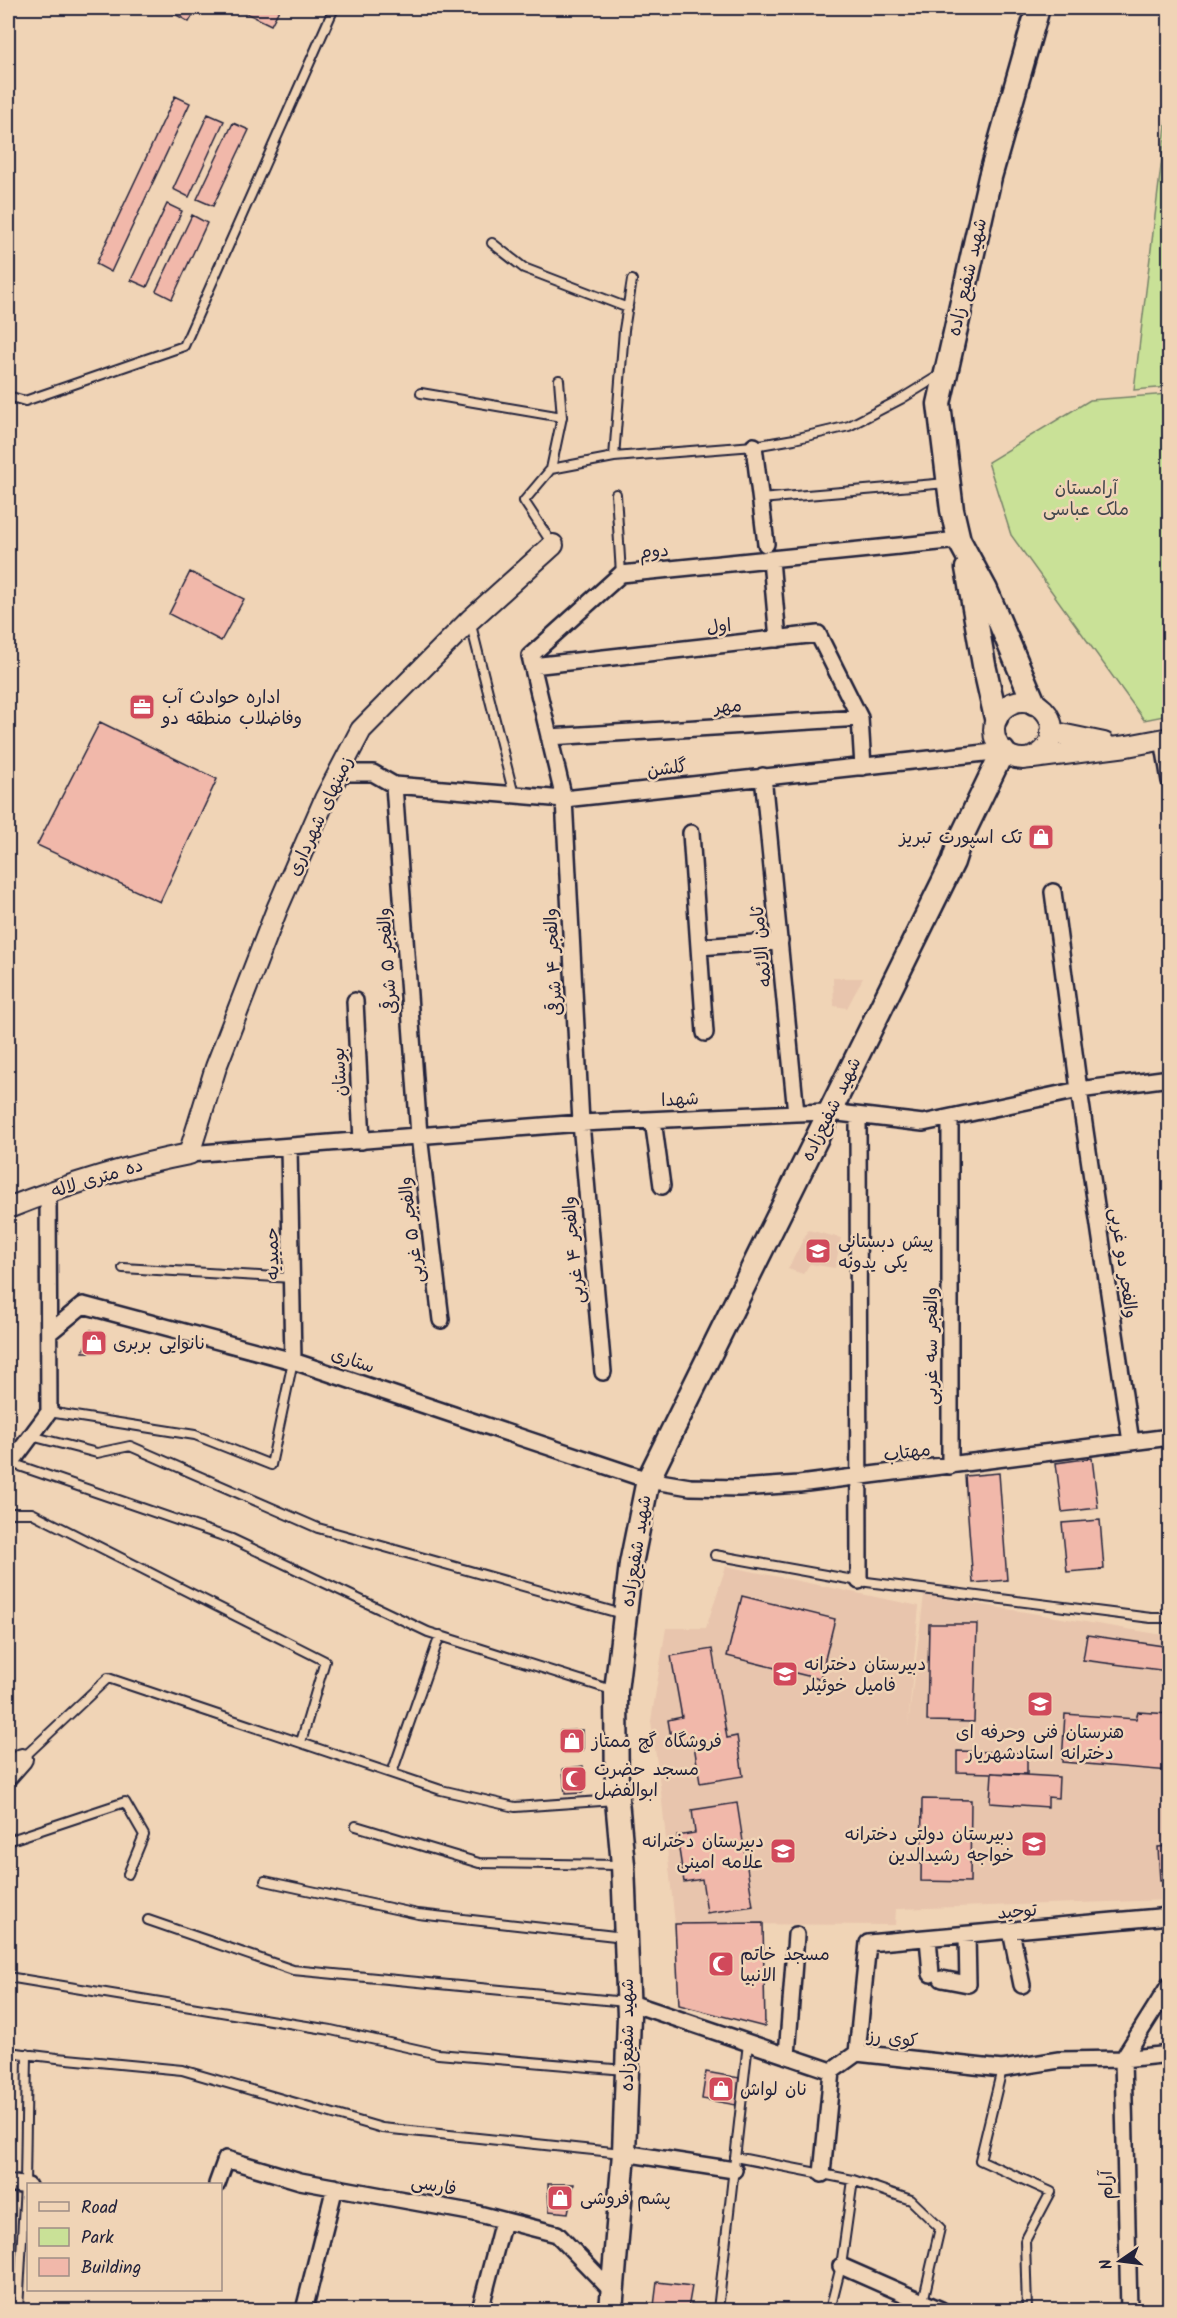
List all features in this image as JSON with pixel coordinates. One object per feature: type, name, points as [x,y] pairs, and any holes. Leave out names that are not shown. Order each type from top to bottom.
[{"type":"main road","name":"شهید شفیع زاده","points":[[996,718],[962,544],[952,510],[939,404],[990,177],[1038,8]]},
{"type":"main road","name":"شهید شفیع زاده","points":[[962,544],[1007,638],[1034,703]]},
{"type":"main road","name":"شهید شفیع‌زاده","points":[[611,2301],[624,2153],[628,2002],[623,1865],[617,1800],[616,1691],[631,1564],[648,1480],[953,862],[960,840],[1016,756]]},
{"type":"street","points":[[754,446],[766,544]]},
{"type":"street","name":"دوم","points":[[532,666],[530,656],[621,574],[962,544]]},
{"type":"street","name":"زمینهای شهرداری","points":[[189,1154],[216,1067],[273,920],[325,799],[362,730],[470,620],[553,545]]},
{"type":"street","points":[[771,560],[778,639]]},
{"type":"street","name":"اول","points":[[532,666],[818,634],[860,718]]},
{"type":"street","points":[[532,666],[564,799]]},
{"type":"street","points":[[1016,756],[1044,749],[1051,732],[1049,718],[1040,706],[1034,703],[1016,701],[1008,705],[996,718],[994,736],[1016,756],[1127,746],[1166,738],[1170,781]]},
{"type":"street","points":[[860,718],[863,767]]},
{"type":"street","name":"مهر","points":[[549,737],[860,718]]},
{"type":"street","points":[[1051,732],[1127,746]]},
{"type":"street","name":"گلشن","points":[[338,773],[373,773],[394,784],[564,799],[763,776],[1016,756]]},
{"type":"street","name":"ثامن الائمه","points":[[763,776],[796,1113]]},
{"type":"street","name":"والفجر ۵ شرقی","points":[[394,784],[419,1136]]},
{"type":"street","name":"والفجر ۴ شرقی","points":[[564,799],[581,1123]]},
{"type":"street","points":[[691,833],[705,1033]]},
{"type":"street","name":"والفجر دو غربی","points":[[1053,892],[1079,1090],[1131,1442]]},
{"type":"street","points":[[699,947],[780,941]]},
{"type":"street","name":"بوستان","points":[[355,1001],[362,1141]]},
{"type":"street","name":"شهدا","points":[[189,1154],[581,1123],[796,1113],[830,1112],[923,1124],[1079,1090],[1170,1078]]},
{"type":"street","points":[[858,1116],[859,1581]]},
{"type":"street","name":"والفجر سه غربی","points":[[950,1118],[950,1466]]},
{"type":"street","points":[[653,1120],[662,1186]]},
{"type":"street","name":"والفجر ۴ غربی","points":[[581,1123],[603,1372]]},
{"type":"street","name":"والفجر ۵ غربی","points":[[419,1136],[441,1320]]},
{"type":"street","name":"حمیدیه","points":[[289,1147],[293,1361]]},
{"type":"street","name":"ده متری لاله","points":[[8,1208],[48,1193],[148,1163],[189,1154]]},
{"type":"street","points":[[9,1465],[50,1412],[48,1193]]},
{"type":"street","name":"ستاری","points":[[49,1333],[83,1305],[293,1361],[648,1480]]},
{"type":"street","name":"مهتاب","points":[[648,1480],[690,1487],[739,1488],[800,1484],[1170,1437]]},
{"type":"street","points":[[8,1775],[22,1759]]},
{"type":"street","name":"توحید","points":[[857,2053],[868,1943],[1170,1916]]},
{"type":"street","points":[[1011,1931],[1022,1985]]},
{"type":"street","points":[[787,2056],[796,1935]]},
{"type":"street","points":[[928,1938],[936,1977],[968,1984],[967,1935]]},
{"type":"street","points":[[1123,2059],[1170,1984]]},
{"type":"street","points":[[628,2002],[832,2071],[822,2174]]},
{"type":"street","name":"کوی رز","points":[[832,2071],[857,2053],[1002,2069],[1059,2060],[1123,2059],[1170,2054]]},
{"type":"street","name":"آرام","points":[[1123,2059],[1129,2310]]},
{"type":"street","points":[[624,2153],[735,2163]]},
{"type":"street","name":"فارسی","points":[[217,2183],[226,2159],[300,2181],[475,2213],[557,2234],[611,2301]]},
{"type":"street","points":[[8,2183],[27,2186]]},
{"type":"street","points":[[304,2310],[335,2187]]},
{"type":"street","points":[[480,2310],[503,2221]]},
{"type":"street","points":[[841,2266],[922,2306],[941,2310]]},
{"type":"lane","points":[[8,396],[25,401],[184,346],[334,8]]},
{"type":"lane","points":[[492,243],[524,268],[628,308]]},
{"type":"lane","points":[[614,457],[624,330],[632,280]]},
{"type":"lane","points":[[551,469],[614,457],[754,446],[849,426],[901,399],[946,371]]},
{"type":"lane","points":[[553,545],[524,501],[551,469],[562,417],[559,380]]},
{"type":"lane","points":[[421,393],[562,417]]},
{"type":"lane","points":[[760,500],[949,483]]},
{"type":"lane","points":[[616,494],[621,574]]},
{"type":"lane","points":[[470,620],[514,795]]},
{"type":"lane","points":[[123,1268],[291,1278]]},
{"type":"lane","points":[[50,1412],[195,1436],[271,1466],[293,1361]]},
{"type":"lane","points":[[32,1436],[97,1453],[130,1446],[318,1528],[625,1616]]},
{"type":"lane","points":[[9,1465],[232,1539],[440,1635],[616,1691]]},
{"type":"lane","points":[[8,1513],[32,1513],[325,1661],[301,1742]]},
{"type":"lane","points":[[715,1555],[859,1581],[1139,1617],[1170,1618]]},
{"type":"lane","points":[[392,1773],[440,1635]]},
{"type":"lane","points":[[22,1759],[108,1677],[441,1790],[515,1807],[617,1800]]},
{"type":"lane","points":[[8,1841],[125,1802],[144,1835],[128,1874]]},
{"type":"lane","points":[[356,1826],[479,1863],[623,1865]]},
{"type":"lane","points":[[265,1881],[418,1914],[626,1937]]},
{"type":"lane","points":[[148,1920],[293,1970],[628,2002]]},
{"type":"lane","points":[[8,1977],[331,2030],[438,2054],[627,2070]]},
{"type":"lane","points":[[718,2310],[748,2043]]},
{"type":"lane","points":[[8,2052],[182,2070],[382,2128],[624,2153]]},
{"type":"lane","points":[[18,2310],[27,2186],[27,2054]]},
{"type":"lane","points":[[1002,2069],[980,2160],[1051,2192],[1025,2241],[1027,2310]]},
{"type":"lane","points":[[735,2163],[853,2180],[911,2200],[940,2228],[922,2306]]},
{"type":"lane","points":[[830,2310],[841,2266],[853,2180]]},
{"type":"shaded area","points":[[833,978],[863,978],[847,1008],[834,1006]]},
{"type":"shaded area","name":"پیش دبستانی یکی یدونه","points":[[808,1230],[841,1238],[835,1268],[810,1264],[803,1274],[788,1269]]},
{"type":"shaded area","points":[[726,1566],[919,1606],[908,1725],[924,1595],[1169,1636],[1169,1900],[896,1909],[895,1925],[675,1924],[651,1721],[666,1628],[706,1628]]},
{"type":"green space","points":[[1169,100],[1169,387],[1134,390]]},
{"type":"green space","name":"آرامستان ملک عباسی","points":[[1169,394],[1169,715],[1144,720],[1011,535],[988,462],[1090,400]]},
{"type":"building","points":[[164,8],[197,8],[189,22]]},
{"type":"building","points":[[236,8],[280,8],[271,25]]},
{"type":"building","points":[[175,96],[190,103],[111,272],[96,264]]},
{"type":"building","points":[[208,114],[224,121],[189,197],[173,189]]},
{"type":"building","points":[[233,123],[249,130],[213,206],[197,199]]},
{"type":"building","points":[[167,204],[182,211],[147,287],[131,280]]},
{"type":"building","points":[[192,215],[207,223],[172,299],[156,291]]},
{"type":"building","points":[[190,572],[244,599],[221,641],[169,614]]},
{"type":"building","points":[[100,722],[217,779],[160,902],[37,845]]},
{"type":"building","name":"نانوایی بربری","points":[[91,1330],[105,1335],[98,1352],[83,1352]]},
{"type":"building","points":[[1092,1458],[1098,1508],[1062,1512],[1056,1463]]},
{"type":"building","points":[[999,1473],[1007,1580],[973,1583],[965,1476]]},
{"type":"building","points":[[1100,1520],[1104,1569],[1067,1572],[1062,1523]]},
{"type":"building","points":[[742,1596],[835,1619],[820,1679],[727,1656]]},
{"type":"building","points":[[929,1624],[977,1624],[974,1722],[927,1721]]},
{"type":"building","points":[[1087,1635],[1170,1647],[1168,1671],[1083,1660]]},
{"type":"building","points":[[712,1649],[727,1738],[737,1736],[743,1776],[700,1783],[693,1739],[672,1743],[668,1720],[682,1717],[671,1656]]},
{"type":"building","points":[[1138,1712],[1170,1714],[1170,1771],[1062,1762],[1065,1714],[1136,1719]]},
{"type":"building","name":"فروشگاه گچ ممتاز","points":[[583,1730],[583,1750],[562,1751],[560,1731]]},
{"type":"building","points":[[957,1751],[1027,1753],[1027,1774],[957,1772]]},
{"type":"building","name":"مسجد حضرت ابوالفضل","points":[[583,1766],[585,1789],[582,1793],[565,1794],[563,1769]]},
{"type":"building","points":[[992,1773],[1059,1777],[1058,1798],[1048,1797],[1048,1807],[990,1803]]},
{"type":"building","points":[[922,1799],[971,1800],[970,1882],[921,1881]]},
{"type":"building","points":[[737,1803],[753,1906],[707,1913],[702,1879],[684,1882],[677,1836],[695,1833],[692,1810]]},
{"type":"building","points":[[1170,1846],[1170,1880],[1160,1881],[1158,1847]]},
{"type":"building","name":"مسجد خاتم الانبیا","points":[[763,1923],[765,2027],[679,2005],[675,1924]]},
{"type":"building","name":"نان لواش","points":[[706,2072],[740,2078],[736,2105],[702,2099]]},
{"type":"building","name":"پشم فروشی","points":[[548,2184],[574,2184],[568,2213],[549,2211]]},
{"type":"building","points":[[657,2282],[692,2286],[688,2309],[654,2306]]},
{"type":"place","name":"اداره حوادث آب وفاضلاب منطقه دو","points":[[142,707]]},
{"type":"place","name":"تک اسپورت تبریز","points":[[1041,837]]},
{"type":"place","name":"پیش دبستانی یکی یدونه","points":[[818,1251]]},
{"type":"place","name":"نانوایی بربری","points":[[94,1343]]},
{"type":"place","name":"دبیرستان دخترانه فامیل خوئیلر","points":[[785,1674]]},
{"type":"place","name":"هنرستان فنی وحرفه ای دخترانه استادشهریار","points":[[1040,1704]]},
{"type":"place","name":"فروشگاه گچ ممتاز","points":[[572,1741]]},
{"type":"place","name":"مسجد حضرت ابوالفضل","points":[[574,1779]]},
{"type":"place","name":"دبیرستان دولتی دخترانه خواجه رشیدالدین","points":[[1034,1844]]},
{"type":"place","name":"دبیرستان دخترانه علامه امینی","points":[[783,1851]]},
{"type":"place","name":"مسجد خاتم الانبیا","points":[[721,1964]]},
{"type":"place","name":"نان لواش","points":[[721,2089]]},
{"type":"place","name":"پشم فروشی","points":[[560,2198]]}]
